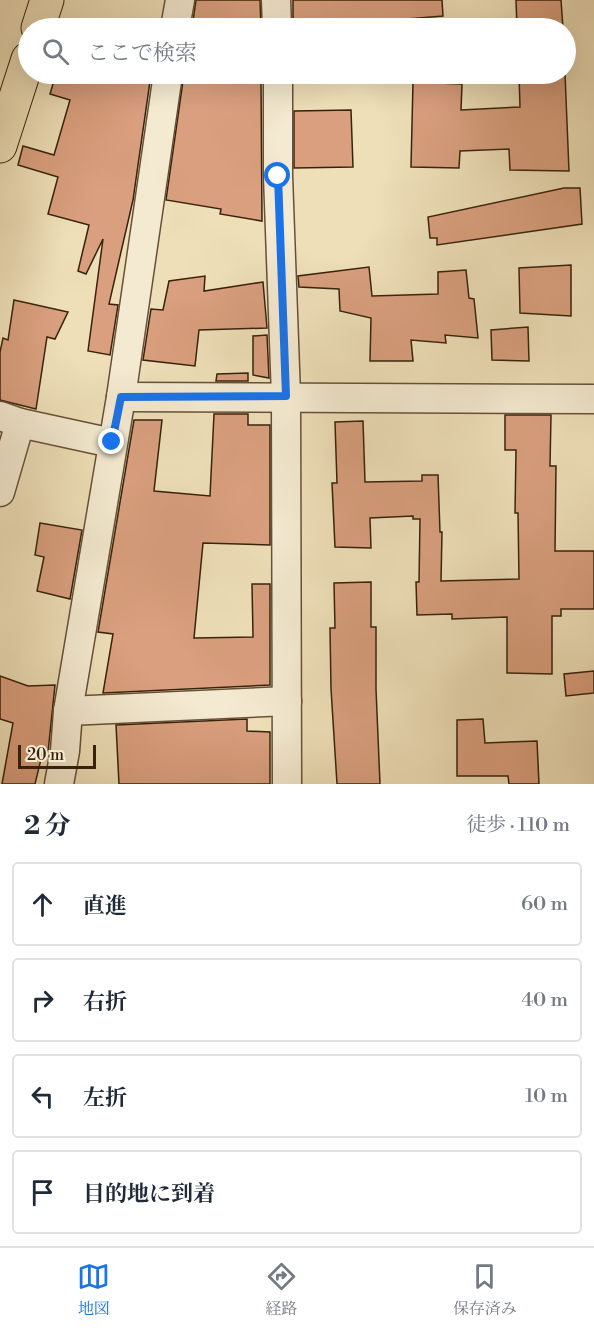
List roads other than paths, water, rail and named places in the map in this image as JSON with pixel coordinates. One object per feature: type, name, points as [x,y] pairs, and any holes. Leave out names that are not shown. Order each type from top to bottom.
[{"type":"highway","points":[[41,18],[47,0]]},
{"type":"highway","points":[[0,146],[20,84]]},
{"type":"street","points":[[177,18],[180,0]]},
{"type":"street","points":[[276,0],[277,18]]},
{"type":"street","points":[[59,784],[65,751],[68,711],[121,397],[167,84]]},
{"type":"street","points":[[278,84],[278,176],[286,396],[287,784]]},
{"type":"street","points":[[121,397],[594,399]]},
{"type":"street","points":[[0,492],[10,420],[112,442]]},
{"type":"street","points":[[68,711],[287,701]]}]
